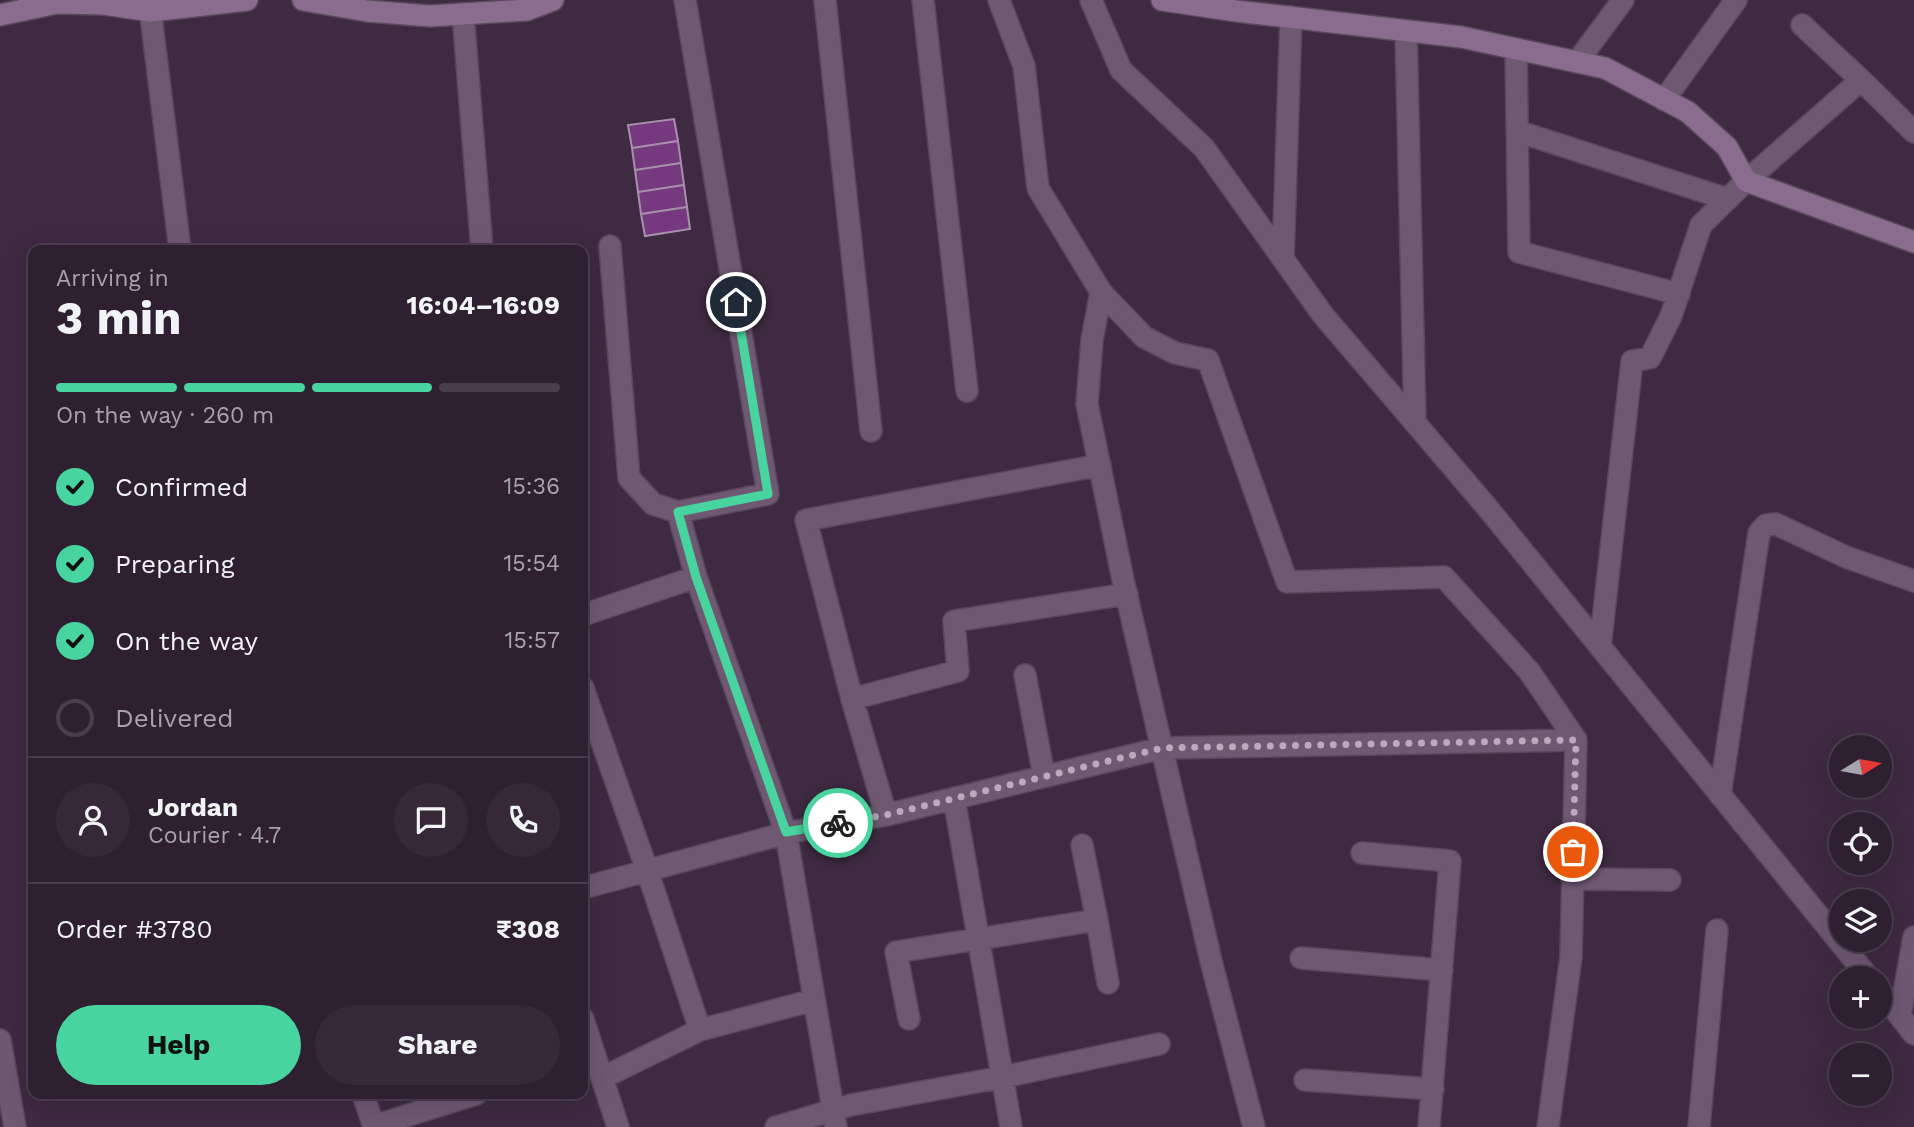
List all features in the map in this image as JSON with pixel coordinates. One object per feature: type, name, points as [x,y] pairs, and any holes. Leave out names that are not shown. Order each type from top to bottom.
[{"type":"street","points":[[0,15],[56,1],[150,5],[247,0]]},
{"type":"street","points":[[303,0],[367,11],[430,16],[527,10],[553,0]]},
{"type":"street","points":[[610,246],[629,478],[653,504],[678,512],[768,494],[685,0]]},
{"type":"street","points":[[825,0],[871,431]]},
{"type":"street","points":[[923,0],[967,391]]},
{"type":"street","points":[[999,0],[1024,66],[1038,188],[1101,292],[1144,337],[1175,353],[1208,360],[1287,582],[1444,577],[1530,671],[1576,740],[1571,957],[1548,1127]]},
{"type":"street","points":[[1091,0],[1121,70],[1204,148],[1323,315],[1600,646],[1859,966]]},
{"type":"street","points":[[1162,0],[1461,37],[1605,68],[1688,112],[1727,147],[1746,181],[1914,242]]},
{"type":"street","points":[[1577,62],[1623,0]]},
{"type":"street","points":[[1664,100],[1736,0]]},
{"type":"street","points":[[150,5],[179,245]]},
{"type":"street","points":[[463,14],[482,245]]},
{"type":"street","points":[[1283,259],[1291,17]]},
{"type":"street","points":[[1802,25],[1914,132]]},
{"type":"street","points":[[1406,31],[1415,423]]},
{"type":"street","points":[[1516,49],[1519,252],[1678,295]]},
{"type":"street","points":[[1600,646],[1632,360],[1650,358],[1671,316],[1702,225],[1746,181],[1861,80]]},
{"type":"street","points":[[1517,131],[1727,199]]},
{"type":"street","points":[[1101,292],[1092,340],[1087,404],[1127,594],[1211,961],[1254,1127]]},
{"type":"street","points":[[886,815],[852,699],[806,520],[1100,465]]},
{"type":"street","points":[[678,512],[696,577],[786,832],[834,1118]]},
{"type":"street","points":[[1720,795],[1759,533],[1766,525],[1776,524],[1846,557],[1914,581]]},
{"type":"street","points":[[588,613],[696,577]]},
{"type":"street","points":[[852,699],[958,671],[954,621],[1127,594]]},
{"type":"street","points":[[1024,675],[1044,776]]},
{"type":"street","points":[[588,702],[700,1030]]},
{"type":"street","points":[[588,887],[786,832],[886,815],[1162,748],[1576,740]]},
{"type":"street","points":[[954,798],[1011,1127]]},
{"type":"street","points":[[1082,845],[1108,983]]},
{"type":"street","points":[[1363,853],[1450,861],[1429,1127]]},
{"type":"street","points":[[1572,879],[1670,880]]},
{"type":"street","points":[[909,1019],[896,952],[1097,920]]},
{"type":"street","points":[[1699,1127],[1717,930]]},
{"type":"street","points":[[1900,1016],[1914,937]]},
{"type":"street","points":[[1301,958],[1442,970]]},
{"type":"street","points":[[602,1078],[700,1030],[814,1000]]},
{"type":"street","points":[[1892,1006],[1914,1034]]},
{"type":"street","points":[[588,1035],[618,1127]]},
{"type":"street","points":[[0,1040],[15,1127]]},
{"type":"street","points":[[776,1127],[834,1118],[1003,1077],[1159,1044]]},
{"type":"street","points":[[1305,1080],[1433,1089]]},
{"type":"street","points":[[365,1099],[374,1127],[461,1099]]},
{"type":"building","points":[[674,119],[678,141],[632,148],[628,125]]},
{"type":"building","points":[[678,141],[681,163],[635,170],[632,148]]},
{"type":"building","points":[[681,163],[684,185],[638,192],[635,170]]},
{"type":"building","points":[[684,185],[687,207],[641,214],[638,192]]},
{"type":"building","points":[[687,207],[690,229],[645,236],[641,214]]},
{"type":"way so far","points":[[838,823],[886,815],[1162,748],[1576,740],[1573,852]]},
{"type":"route","points":[[736,302],[768,494],[678,512],[696,577],[786,832],[838,823]]}]
